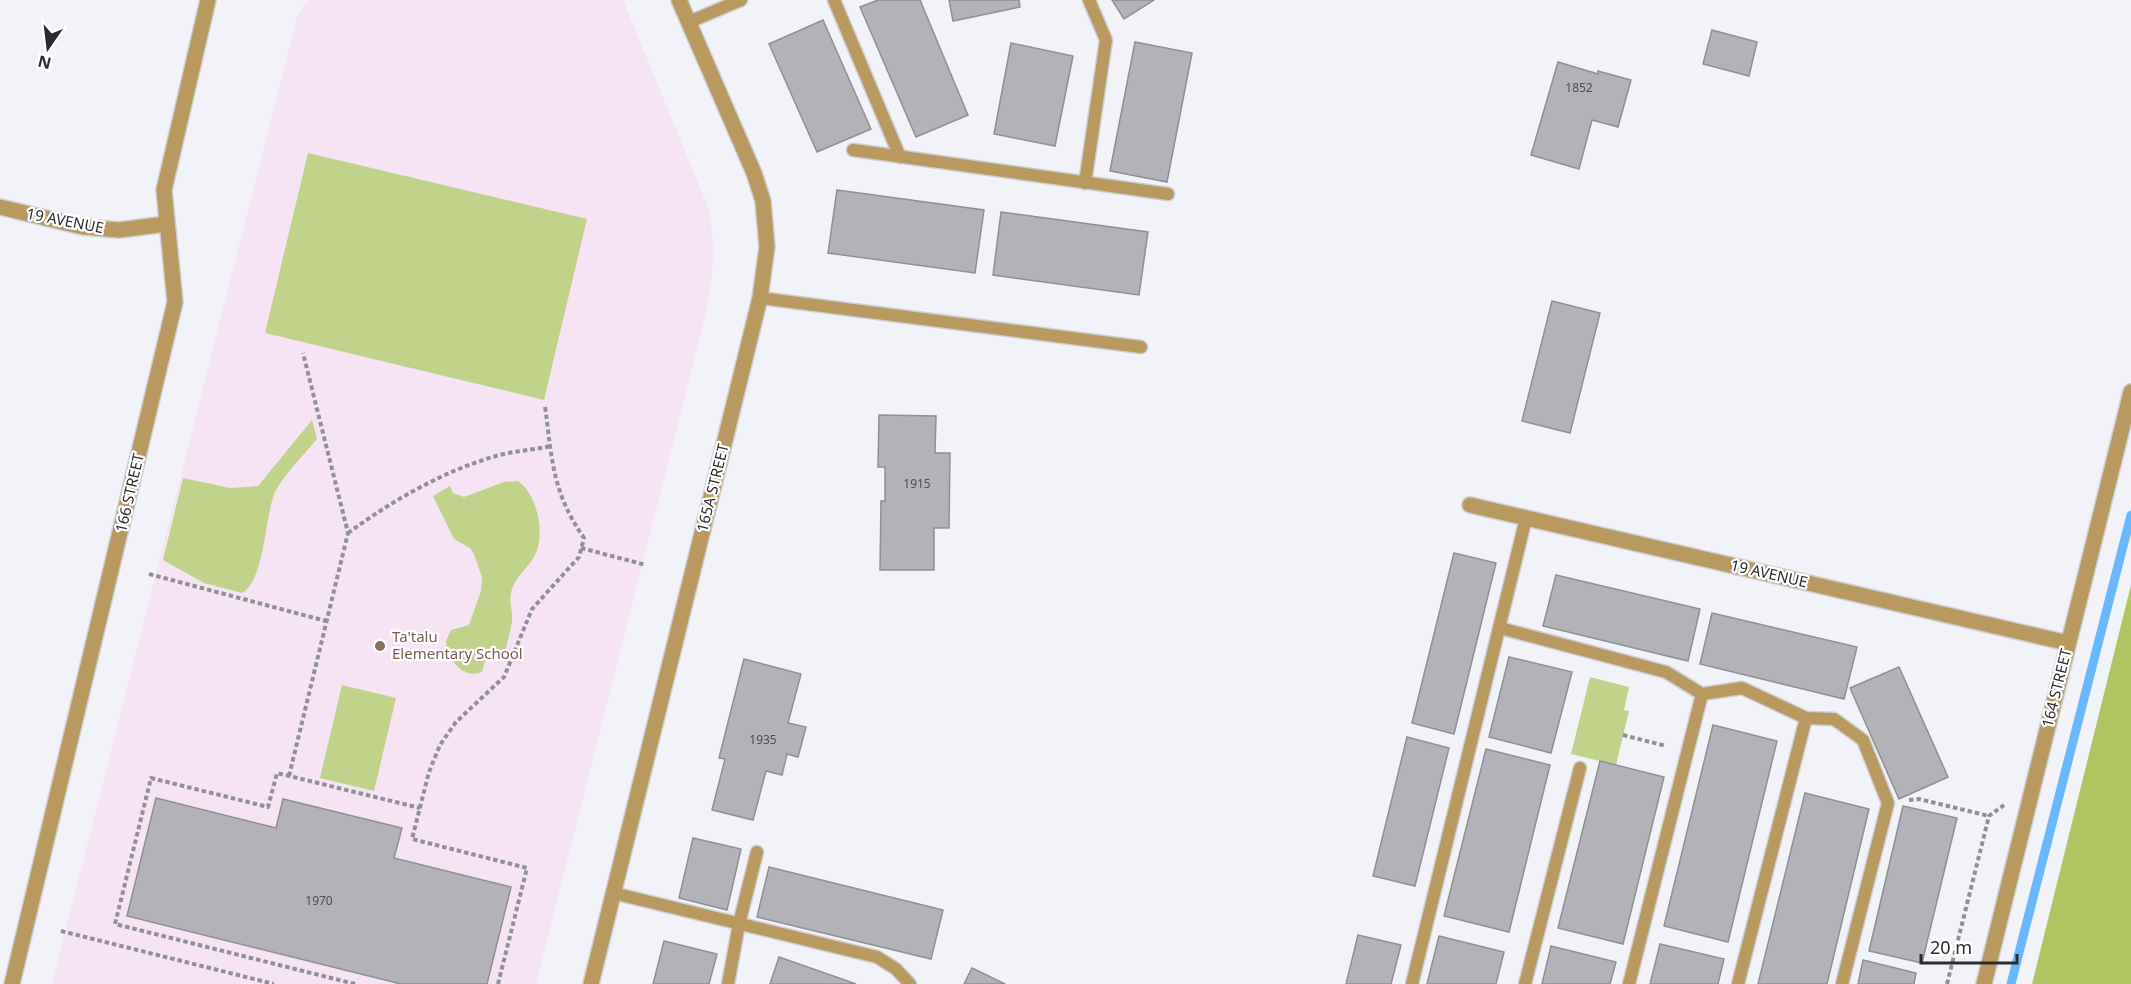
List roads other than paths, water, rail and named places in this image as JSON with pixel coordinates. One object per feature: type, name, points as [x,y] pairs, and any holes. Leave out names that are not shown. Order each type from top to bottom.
[{"type":"street","name":"166 STREET","points":[[12,984],[175,302],[164,190],[208,0]]},
{"type":"street","name":"165A STREET","points":[[591,984],[760,298],[767,247],[763,201],[754,173],[679,0]]},
{"type":"street","name":"19 AVENUE","points":[[0,207],[83,227],[119,230],[166,224]]},
{"type":"street","name":"164 STREET","points":[[1984,984],[2131,392]]},
{"type":"street","name":"19 AVENUE","points":[[1470,505],[2068,643]]},
{"type":"lane","points":[[689,22],[741,0]]},
{"type":"lane","points":[[834,0],[900,157]]},
{"type":"lane","points":[[1084,183],[1106,40],[1089,0]]},
{"type":"lane","points":[[854,150],[1168,195]]},
{"type":"lane","points":[[760,298],[1142,347]]},
{"type":"lane","points":[[1412,984],[1526,518]]},
{"type":"lane","points":[[1500,628],[1666,672],[1702,694],[1742,688],[1806,718],[1834,719],[1863,740],[1888,803],[1842,984]]},
{"type":"lane","points":[[1629,984],[1702,694]]},
{"type":"lane","points":[[1738,984],[1806,718]]},
{"type":"lane","points":[[1525,984],[1580,768]]},
{"type":"lane","points":[[728,984],[739,924],[757,852]]},
{"type":"lane","points":[[613,893],[878,957],[896,969],[910,984]]},
{"type":"waterway","points":[[2011,984],[2131,515]]},
{"type":"place","name":"Ta'talu Elementary School","points":[[380,646]]}]
